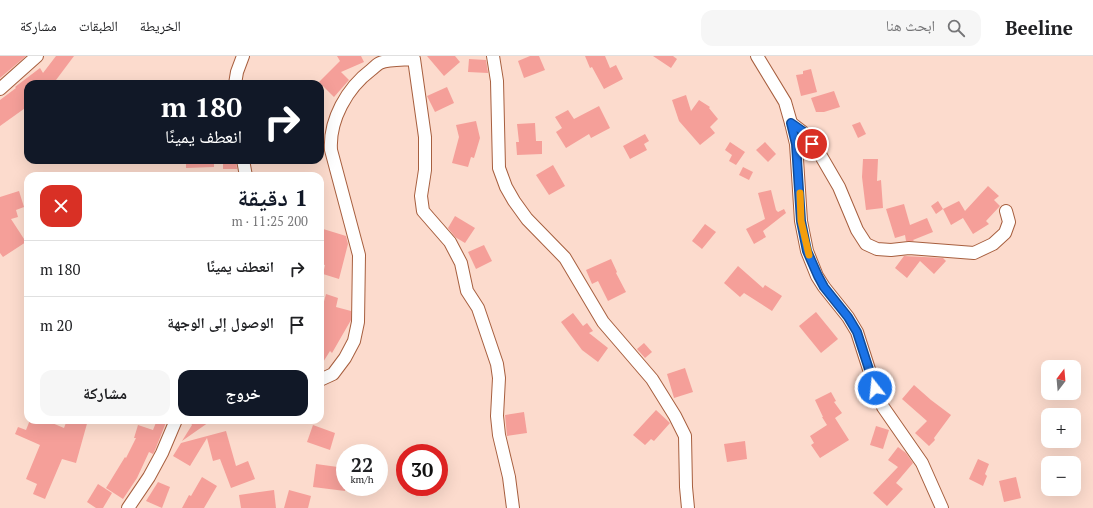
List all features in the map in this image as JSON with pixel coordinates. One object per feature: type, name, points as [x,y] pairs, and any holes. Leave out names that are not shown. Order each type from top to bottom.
[{"type":"street","points":[[0,89],[37,56]]},
{"type":"street","points":[[236,80],[243,56]]},
{"type":"street","points":[[493,56],[497,81],[499,168],[503,182],[527,219],[565,258],[603,322],[652,379],[675,416],[686,436],[686,487],[688,508]]},
{"type":"street","points":[[757,56],[785,102],[791,123],[796,144],[801,221],[807,251],[824,287],[848,317],[857,332],[875,388],[883,407],[922,463],[942,508]]},
{"type":"street","points":[[324,378],[333,374],[345,358],[354,341],[358,322],[359,289],[359,255],[331,150],[330,136],[335,119],[345,99],[360,79],[381,62],[414,58],[425,137],[425,170],[421,196],[423,211],[450,242],[462,263],[467,290],[478,308],[497,364],[499,378],[496,416],[509,477],[513,508]]},
{"type":"street","points":[[791,123],[804,132],[821,156],[839,187],[858,230],[866,244],[876,249],[937,249],[974,253],[993,244],[1005,233],[1009,222],[1006,211]]},
{"type":"street","points":[[128,508],[149,477],[162,453],[174,424]]},
{"type":"building","points":[[0,56],[26,56],[0,78]]},
{"type":"building","points":[[56,56],[74,56],[56,80],[24,80],[40,68],[43,73]]},
{"type":"building","points":[[337,56],[361,56],[364,62],[341,72],[349,80],[334,97],[324,87],[324,80],[321,80],[340,61]]},
{"type":"building","points":[[427,56],[455,56],[460,62],[444,76]]},
{"type":"building","points":[[530,56],[539,56],[545,70],[524,78],[518,61]]},
{"type":"building","points":[[585,56],[605,56],[610,68],[616,65],[623,79],[604,89],[592,67],[590,68]]},
{"type":"building","points":[[653,56],[673,56],[677,59],[671,68]]},
{"type":"building","points":[[469,59],[486,60],[488,73],[468,72]]},
{"type":"building","points":[[811,69],[817,92],[801,96],[796,75],[803,74],[803,71]]},
{"type":"building","points":[[24,80],[24,109],[0,126],[0,100],[16,88],[15,87]]},
{"type":"building","points":[[447,87],[454,103],[435,112],[427,96]]},
{"type":"building","points":[[834,91],[840,107],[824,112],[816,112],[811,98]]},
{"type":"building","points":[[686,95],[691,111],[699,100],[710,107],[709,108],[718,119],[710,127],[715,133],[700,145],[679,121],[672,100]]},
{"type":"building","points":[[599,106],[610,128],[591,138],[589,134],[566,148],[556,132],[562,128],[555,117],[568,110],[574,119]]},
{"type":"building","points":[[476,121],[480,138],[474,158],[471,157],[468,167],[452,163],[459,137],[456,125]]},
{"type":"building","points":[[860,122],[866,134],[858,138],[852,125]]},
{"type":"building","points":[[535,123],[536,141],[542,141],[542,154],[517,155],[516,142],[519,142],[517,124]]},
{"type":"building","points":[[645,134],[649,141],[644,144],[647,150],[630,159],[623,146]]},
{"type":"building","points":[[730,142],[745,152],[736,165],[729,161],[732,155],[725,150]]},
{"type":"building","points":[[765,142],[776,154],[768,162],[756,150]]},
{"type":"building","points":[[863,159],[878,159],[877,181],[881,180],[883,208],[866,210],[862,177]]},
{"type":"building","points":[[186,164],[214,164],[214,167],[186,168]]},
{"type":"building","points":[[223,164],[236,164],[237,169],[223,169]]},
{"type":"building","points":[[553,165],[565,186],[549,195],[536,175]]},
{"type":"building","points":[[743,167],[753,172],[749,180],[739,175]]},
{"type":"building","points":[[988,186],[999,196],[994,200],[1000,206],[986,221],[989,224],[973,234],[963,218],[951,225],[943,209],[959,201],[965,211]]},
{"type":"building","points":[[771,190],[776,210],[778,212],[784,209],[786,213],[763,231],[766,237],[754,244],[746,229],[765,219],[758,193]]},
{"type":"building","points":[[19,191],[24,207],[16,210],[18,217],[11,219],[24,239],[24,243],[3,257],[0,253],[0,197]]},
{"type":"building","points":[[938,201],[943,209],[936,214],[931,206]]},
{"type":"building","points":[[904,204],[910,225],[927,218],[933,232],[913,240],[914,241],[906,241],[905,235],[895,238],[886,209]]},
{"type":"building","points":[[455,216],[475,228],[465,243],[455,237],[448,228]]},
{"type":"building","points":[[705,224],[716,232],[702,249],[692,241]]},
{"type":"building","points":[[324,229],[346,236],[348,244],[339,279],[324,274]]},
{"type":"building","points":[[484,245],[492,261],[476,269],[468,252]]},
{"type":"building","points":[[904,256],[943,258],[946,261],[934,274],[920,261],[907,278],[895,268]]},
{"type":"building","points":[[611,259],[617,272],[616,273],[626,292],[608,301],[598,281],[592,284],[586,270]]},
{"type":"building","points":[[738,266],[763,288],[765,285],[782,296],[772,311],[744,293],[740,297],[724,283]]},
{"type":"building","points":[[326,294],[338,298],[336,307],[351,311],[351,320],[332,353],[330,351],[324,361],[324,302]]},
{"type":"building","points":[[816,312],[838,339],[821,353],[799,326]]},
{"type":"building","points":[[573,313],[583,326],[587,323],[593,331],[589,333],[608,348],[598,362],[582,350],[561,322]]},
{"type":"building","points":[[644,343],[652,352],[645,358],[637,349]]},
{"type":"building","points":[[685,368],[693,392],[674,398],[667,374]]},
{"type":"building","points":[[914,385],[951,415],[934,438],[935,440],[929,446],[915,433],[927,421],[902,399]]},
{"type":"building","points":[[831,392],[836,401],[834,402],[842,413],[835,418],[849,440],[820,458],[811,445],[814,443],[810,436],[827,425],[815,400]]},
{"type":"building","points":[[656,410],[670,423],[654,441],[651,439],[645,445],[633,435]]},
{"type":"building","points":[[524,412],[527,433],[507,436],[505,415]]},
{"type":"building","points":[[28,424],[54,424],[64,428],[66,424],[87,424],[76,463],[62,459],[45,499],[33,494],[37,484],[26,479],[40,445],[15,434],[18,427],[26,430]]},
{"type":"building","points":[[155,424],[165,424],[153,454],[149,452],[137,478],[123,499],[106,488],[125,457],[126,458],[136,438],[134,438],[138,425],[153,430]]},
{"type":"building","points":[[206,424],[182,441],[192,425]]},
{"type":"building","points":[[313,425],[335,433],[330,450],[307,442]]},
{"type":"building","points":[[876,426],[889,430],[883,449],[870,445]]},
{"type":"building","points":[[226,431],[236,466],[248,461],[255,479],[231,488],[220,459],[213,461],[207,438],[190,466],[173,456],[181,443]]},
{"type":"building","points":[[745,441],[747,459],[727,462],[724,444]]},
{"type":"building","points":[[898,447],[906,453],[913,463],[896,483],[903,489],[887,506],[873,493],[898,467],[888,460]]},
{"type":"building","points":[[978,459],[989,464],[985,474],[987,476],[983,486],[969,479]]},
{"type":"building","points":[[316,464],[336,467],[336,490],[313,487]]},
{"type":"building","points":[[202,477],[217,486],[204,508],[182,508],[189,495],[191,496]]},
{"type":"building","points":[[1016,477],[1021,498],[1004,502],[999,481]]},
{"type":"building","points":[[158,482],[170,487],[162,508],[146,501]]},
{"type":"building","points":[[98,484],[112,493],[103,508],[96,508],[87,502]]},
{"type":"building","points":[[274,490],[276,508],[241,508],[239,495]]},
{"type":"building","points":[[289,490],[311,496],[308,508],[284,508]]},
{"type":"slow traffic","points":[[800,193],[801,221],[809,255]]},
{"type":"route","points":[[812,144],[804,132],[791,123],[796,144],[799,168],[801,221],[807,251],[824,287],[848,317],[857,332],[875,388]]}]
